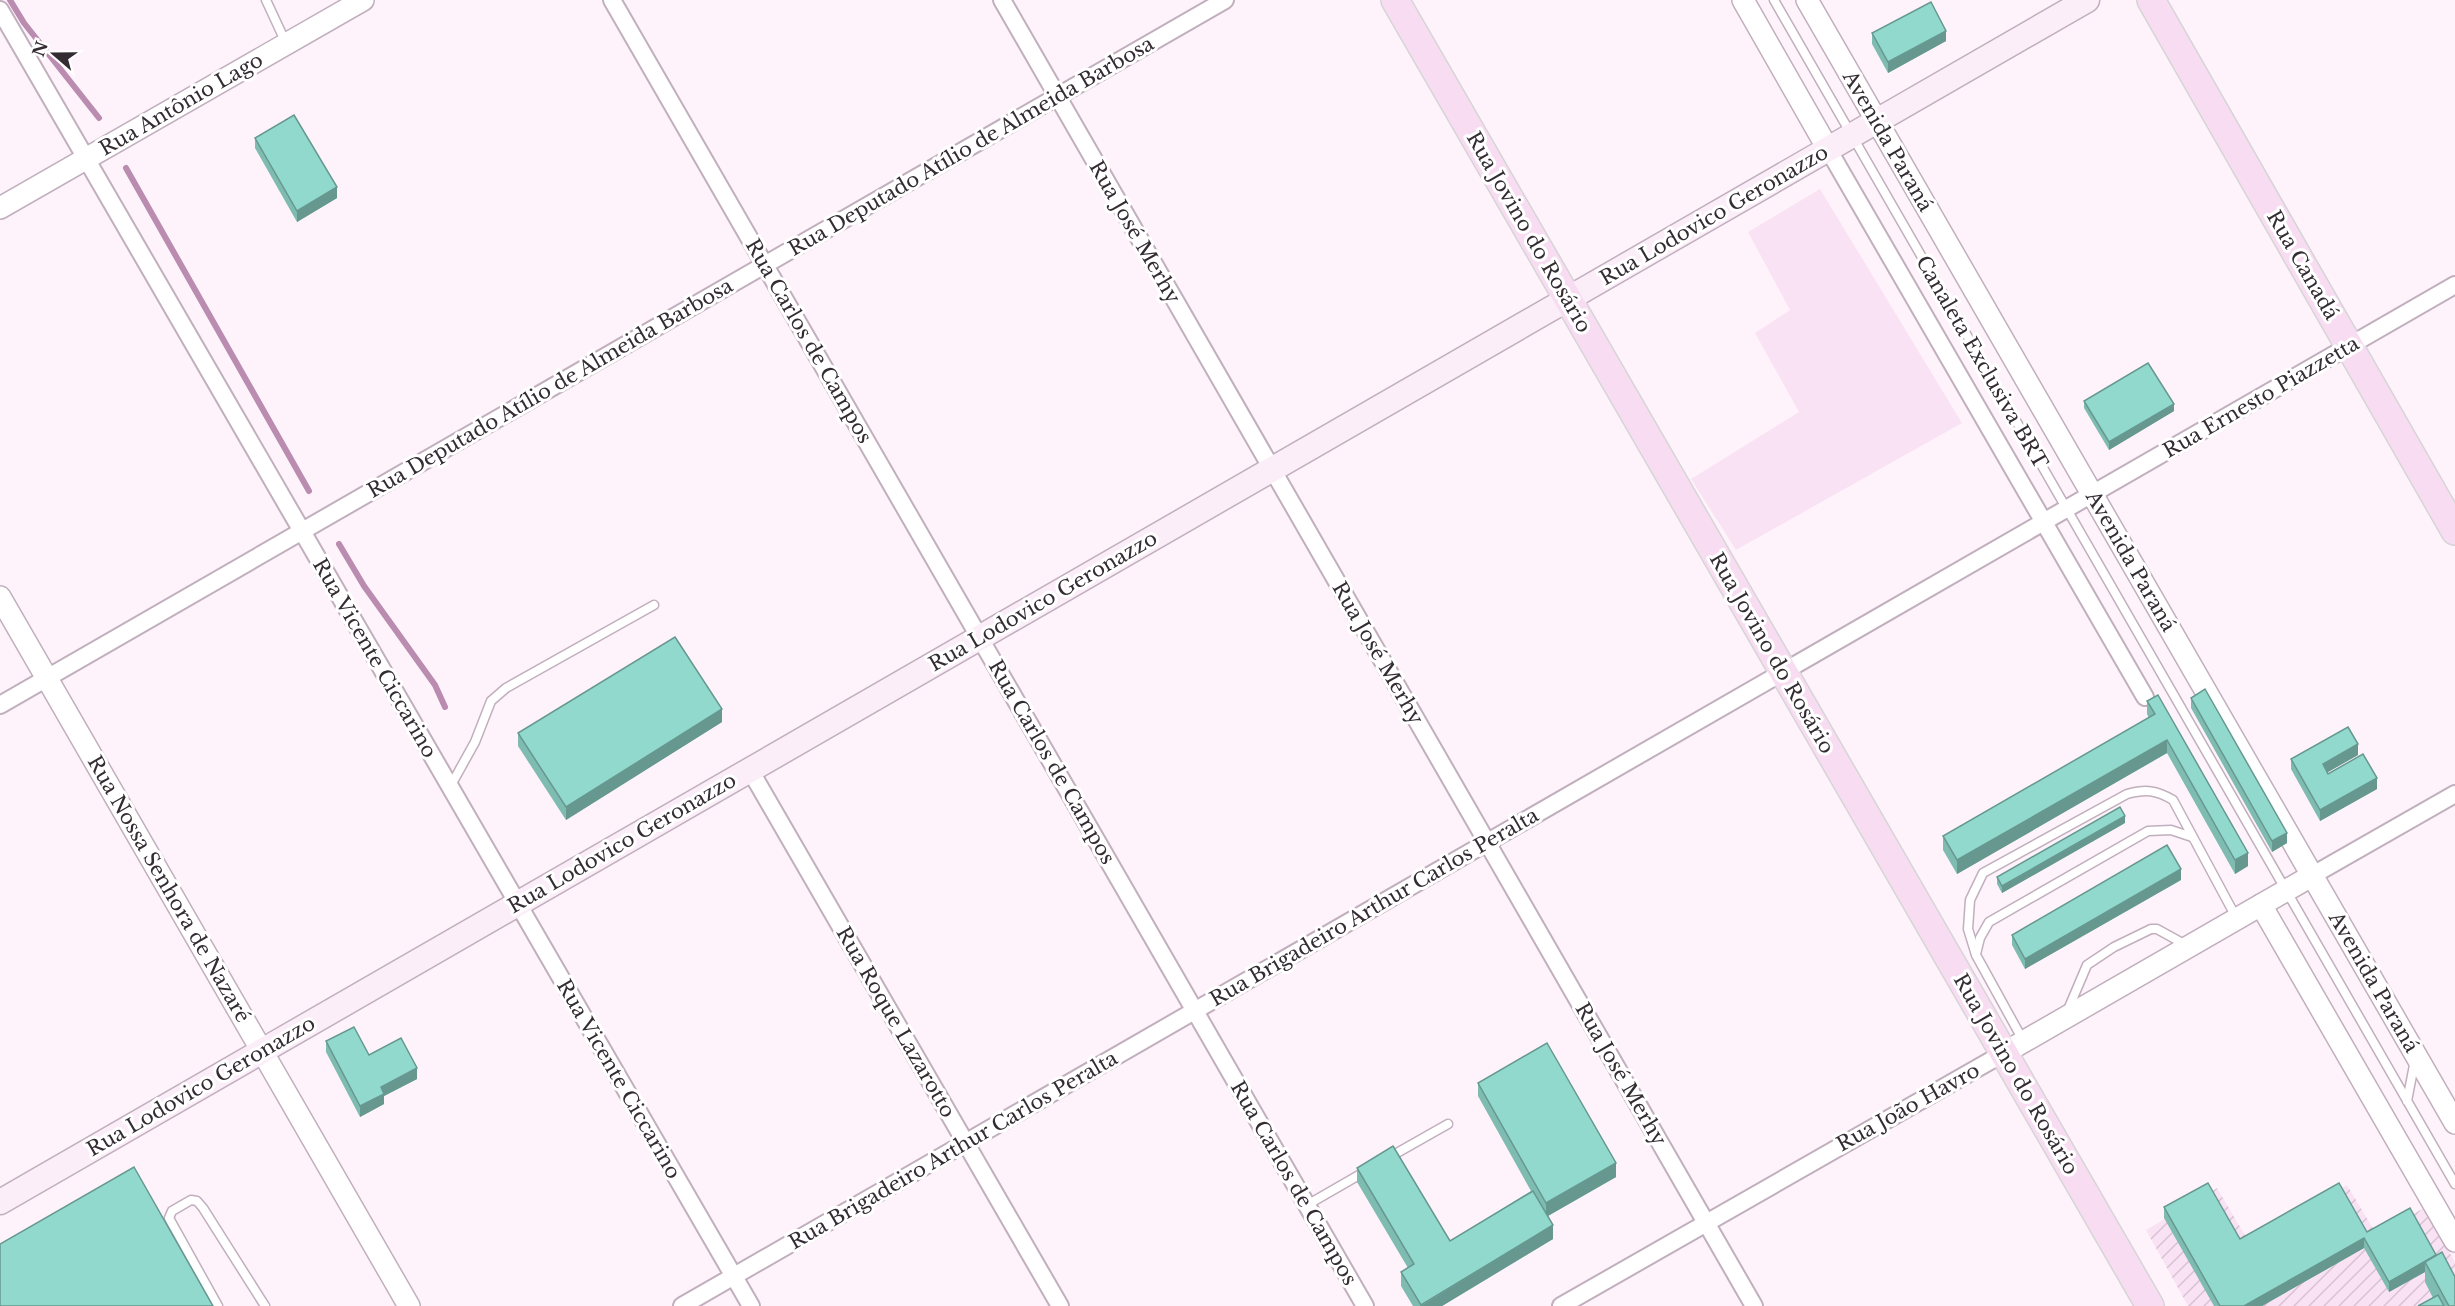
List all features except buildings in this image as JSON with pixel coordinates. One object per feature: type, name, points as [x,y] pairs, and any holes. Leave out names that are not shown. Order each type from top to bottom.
[{"type":"main road","name":"Rua Jovino do Rosário","points":[[1395,0],[1783,672],[2014,1047],[2142,1303]]},
{"type":"main road","name":"Rua Lodovico Geronazzo","points":[[0,1202],[2087,0]]},
{"type":"main road","name":"Rua Canadá","points":[[2151,0],[2455,531]]},
{"type":"street","name":"Rua Antônio Lago","points":[[0,208],[363,0]]},
{"type":"street","name":"Rua Carlos de Campos","points":[[612,0],[1365,1306]]},
{"type":"street","name":"Rua José Merhy","points":[[1002,0],[1754,1306]]},
{"type":"street","name":"Rua Deputado Atílio de Almeida Barbosa","points":[[0,705],[1225,0]]},
{"type":"street","points":[[1743,0],[2145,697]]},
{"type":"street","name":"Avenida Paraná","points":[[1807,0],[2455,1123]]},
{"type":"street","name":"Rua Vicente Ciccarino","points":[[0,10],[751,1306]]},
{"type":"street","name":"Rua Ernesto Piazzetta","points":[[2067,509],[2455,285]]},
{"type":"street","name":"Rua Brigadeiro Arthur Carlos Peralta","points":[[682,1306],[2067,509]]},
{"type":"street","name":"Rua Nossa Senhora de Nazaré","points":[[0,597],[409,1306]]},
{"type":"street","name":"Rua Roque Lazarotto","points":[[750,770],[1060,1306]]},
{"type":"street","points":[[2313,875],[2455,794]]},
{"type":"street","name":"Rua João Havro","points":[[1561,1306],[2313,875]]},
{"type":"street","points":[[2260,905],[2455,1236]]},
{"type":"lane","points":[[266,0],[286,44]]},
{"type":"lane","name":"Canaleta Exclusiva BRT","points":[[1774,0],[2287,890]]},
{"type":"lane","points":[[450,787],[475,742],[491,700],[506,688],[654,605]]},
{"type":"lane","points":[[2014,1047],[1976,955],[1968,929],[1970,900],[1983,873],[2127,794],[2144,790],[2159,792],[2173,800],[2237,919]]},
{"type":"lane","points":[[1976,955],[1980,938],[1989,922],[2148,831],[2171,830],[2192,837]]},
{"type":"lane","points":[[2287,890],[2455,1184]]},
{"type":"lane","points":[[2065,1018],[2087,964],[2114,947],[2151,929],[2157,929],[2189,946]]},
{"type":"lane","points":[[2407,1101],[2416,1055]]},
{"type":"lane","points":[[1307,1205],[1448,1124]]},
{"type":"lane","points":[[218,1306],[170,1218],[172,1211],[190,1200],[197,1201],[203,1208],[265,1306]]},
{"type":"shaded area","points":[[1820,189],[1962,423],[1736,550],[1691,479],[1799,412],[1755,333],[1790,310],[1748,232]]},
{"type":"shaded area","points":[[2347,1185],[2377,1235],[2424,1208],[2455,1262],[2455,1306],[2188,1306],[2146,1230],[2217,1188],[2249,1242]]},
{"type":"waterway","points":[[10,0],[24,23],[99,118]]},
{"type":"waterway","points":[[126,168],[309,491]]},
{"type":"waterway","points":[[339,544],[364,586],[435,685],[445,707]]}]
